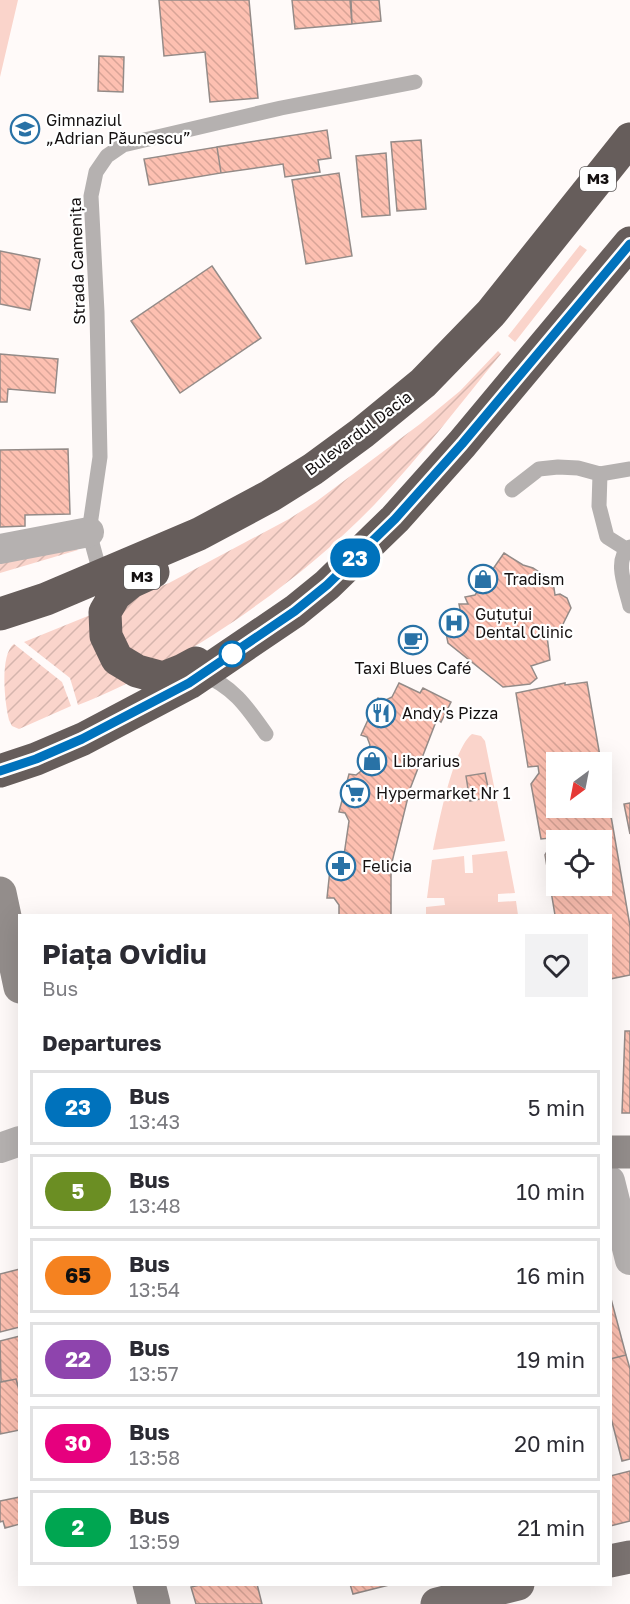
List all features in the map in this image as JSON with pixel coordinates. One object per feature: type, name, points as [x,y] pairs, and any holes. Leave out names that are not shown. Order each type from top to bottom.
[{"type":"highway","name":"Bulevardul Dacia","points":[[0,614],[46,599],[199,534],[270,496],[313,469],[362,433],[423,383],[491,313],[630,139]]},
{"type":"highway","points":[[0,771],[36,759],[145,708],[202,674],[295,611],[327,585],[395,519],[462,444],[624,251]]},
{"type":"highway","name":"M3","points":[[327,585],[312,582],[285,605],[244,633],[183,670],[162,678],[137,671],[117,659],[106,636],[105,612],[115,595],[131,582],[198,553],[319,483],[406,414],[423,383]]},
{"type":"main road","points":[[0,893],[11,970]]},
{"type":"main road","points":[[612,1152],[630,1152]]},
{"type":"main road","points":[[612,1561],[630,1557]]},
{"type":"main road","points":[[150,1586],[154,1604]]},
{"type":"main road","points":[[437,1604],[510,1586]]},
{"type":"street","points":[[0,549],[88,532]]},
{"type":"street","points":[[0,1148],[18,1142]]},
{"type":"street","points":[[612,1189],[630,1260]]},
{"type":"lane","name":"Strada Camenița","points":[[101,576],[88,532],[100,457],[98,312],[91,196],[96,172],[107,156],[123,145],[281,108],[416,82]]},
{"type":"lane","points":[[512,490],[538,469],[578,468],[600,474],[630,469]]},
{"type":"lane","points":[[600,474],[599,506],[607,537],[628,548],[620,561],[630,606]]},
{"type":"lane","points":[[202,674],[222,683],[240,698],[266,734]]},
{"type":"shaded area","points":[[0,0],[18,0],[0,77]]},
{"type":"shaded area","points":[[580,245],[587,250],[515,342],[508,336]]},
{"type":"shaded area","points":[[498,351],[501,354],[424,449],[375,504],[311,564],[236,620],[197,645],[157,668],[78,705],[70,678],[24,642],[169,583],[289,519],[317,501],[420,424],[460,391]]},
{"type":"shaded area","points":[[73,546],[78,550],[0,573],[0,562]]},
{"type":"shaded area","points":[[14,644],[62,682],[71,706],[19,729],[12,726],[9,720],[5,690],[5,667],[10,649]]},
{"type":"shaded area","points":[[472,734],[481,736],[485,741],[505,841],[433,850],[453,771],[465,742]]},
{"type":"shaded area","points":[[507,851],[515,893],[498,894],[498,902],[516,901],[518,914],[426,914],[426,907],[445,905],[444,898],[427,898],[432,860],[464,856],[465,873],[473,873],[472,855]]},
{"type":"building","points":[[159,0],[249,0],[258,98],[210,102],[205,52],[164,56]]},
{"type":"building","points":[[292,0],[351,0],[352,24],[295,29]]},
{"type":"building","points":[[350,0],[379,0],[381,21],[352,24]]},
{"type":"building","points":[[99,56],[124,57],[123,92],[98,91]]},
{"type":"building","points":[[327,130],[331,158],[318,160],[320,172],[285,177],[283,164],[221,173],[217,147]]},
{"type":"building","points":[[421,140],[426,209],[397,211],[391,142]]},
{"type":"building","points":[[217,147],[221,173],[149,185],[144,159]]},
{"type":"building","points":[[386,153],[390,215],[362,217],[356,156]]},
{"type":"building","points":[[339,173],[352,256],[306,264],[292,180]]},
{"type":"building","points":[[0,251],[40,259],[30,310],[0,304]]},
{"type":"building","points":[[212,266],[261,338],[180,393],[131,321]]},
{"type":"building","points":[[0,354],[58,359],[55,393],[8,389],[7,402],[0,402]]},
{"type":"building","points":[[68,449],[70,514],[25,515],[25,526],[0,527],[0,450]]},
{"type":"building","points":[[504,553],[548,578],[555,595],[560,594],[567,598],[571,608],[558,634],[547,636],[550,660],[531,666],[537,678],[530,684],[503,687],[448,643],[444,623],[452,624],[451,616],[461,614],[459,604],[468,604],[465,597],[475,595]]},
{"type":"building","points":[[587,682],[599,752],[546,752],[546,818],[611,818],[630,926],[630,975],[612,979],[612,914],[555,914],[552,896],[612,896],[612,830],[546,830],[546,838],[541,839],[531,784],[539,773],[538,766],[528,767],[516,693],[565,683],[565,685]]},
{"type":"building","points":[[399,683],[420,693],[423,688],[451,702],[441,722],[437,719],[410,789],[391,866],[391,914],[339,914],[339,905],[334,898],[327,898],[331,860],[339,860],[344,855],[349,821],[345,813],[339,812],[349,774],[356,775],[361,771],[370,745],[367,737],[361,735],[378,698],[384,701],[392,697]]},
{"type":"building","points":[[485,773],[490,797],[470,801],[466,776]]},
{"type":"building","points":[[630,803],[630,834],[624,804]]},
{"type":"building","points":[[625,1031],[630,1031],[630,1113],[622,1113]]},
{"type":"building","points":[[18,1270],[18,1328],[0,1332],[0,1274]]},
{"type":"building","points":[[612,1302],[626,1355],[612,1358]]},
{"type":"building","points":[[18,1336],[18,1386],[16,1379],[1,1382],[0,1341]]},
{"type":"building","points":[[626,1355],[630,1369],[630,1459],[622,1461],[612,1422],[612,1358]]},
{"type":"building","points":[[16,1379],[18,1430],[0,1434],[0,1382]]},
{"type":"building","points":[[630,1471],[630,1521],[612,1526],[612,1476]]},
{"type":"building","points":[[18,1497],[18,1525],[5,1528],[3,1521],[0,1522],[0,1501]]},
{"type":"building","points":[[258,1586],[262,1604],[196,1604],[191,1587]]},
{"type":"building","points":[[351,1586],[385,1586],[353,1594]]},
{"type":"bus line","name":"23","points":[[0,771],[36,759],[82,739],[189,683],[295,611],[327,585],[395,519],[462,444],[630,244]]},
{"type":"place","name":"Gimnaziul „Adrian Păunescu”","points":[[25,129]]},
{"type":"place","name":"Tradism","points":[[483,579]]},
{"type":"place","name":"Guțuțui Dental Clinic","points":[[454,623]]},
{"type":"place","name":"Taxi Blues Café","points":[[413,640]]},
{"type":"place","name":"Andy's Pizza","points":[[381,713]]},
{"type":"place","name":"Librarius","points":[[372,761]]},
{"type":"place","name":"Hypermarket Nr 1","points":[[355,793]]},
{"type":"place","name":"Felicia","points":[[341,866]]}]
